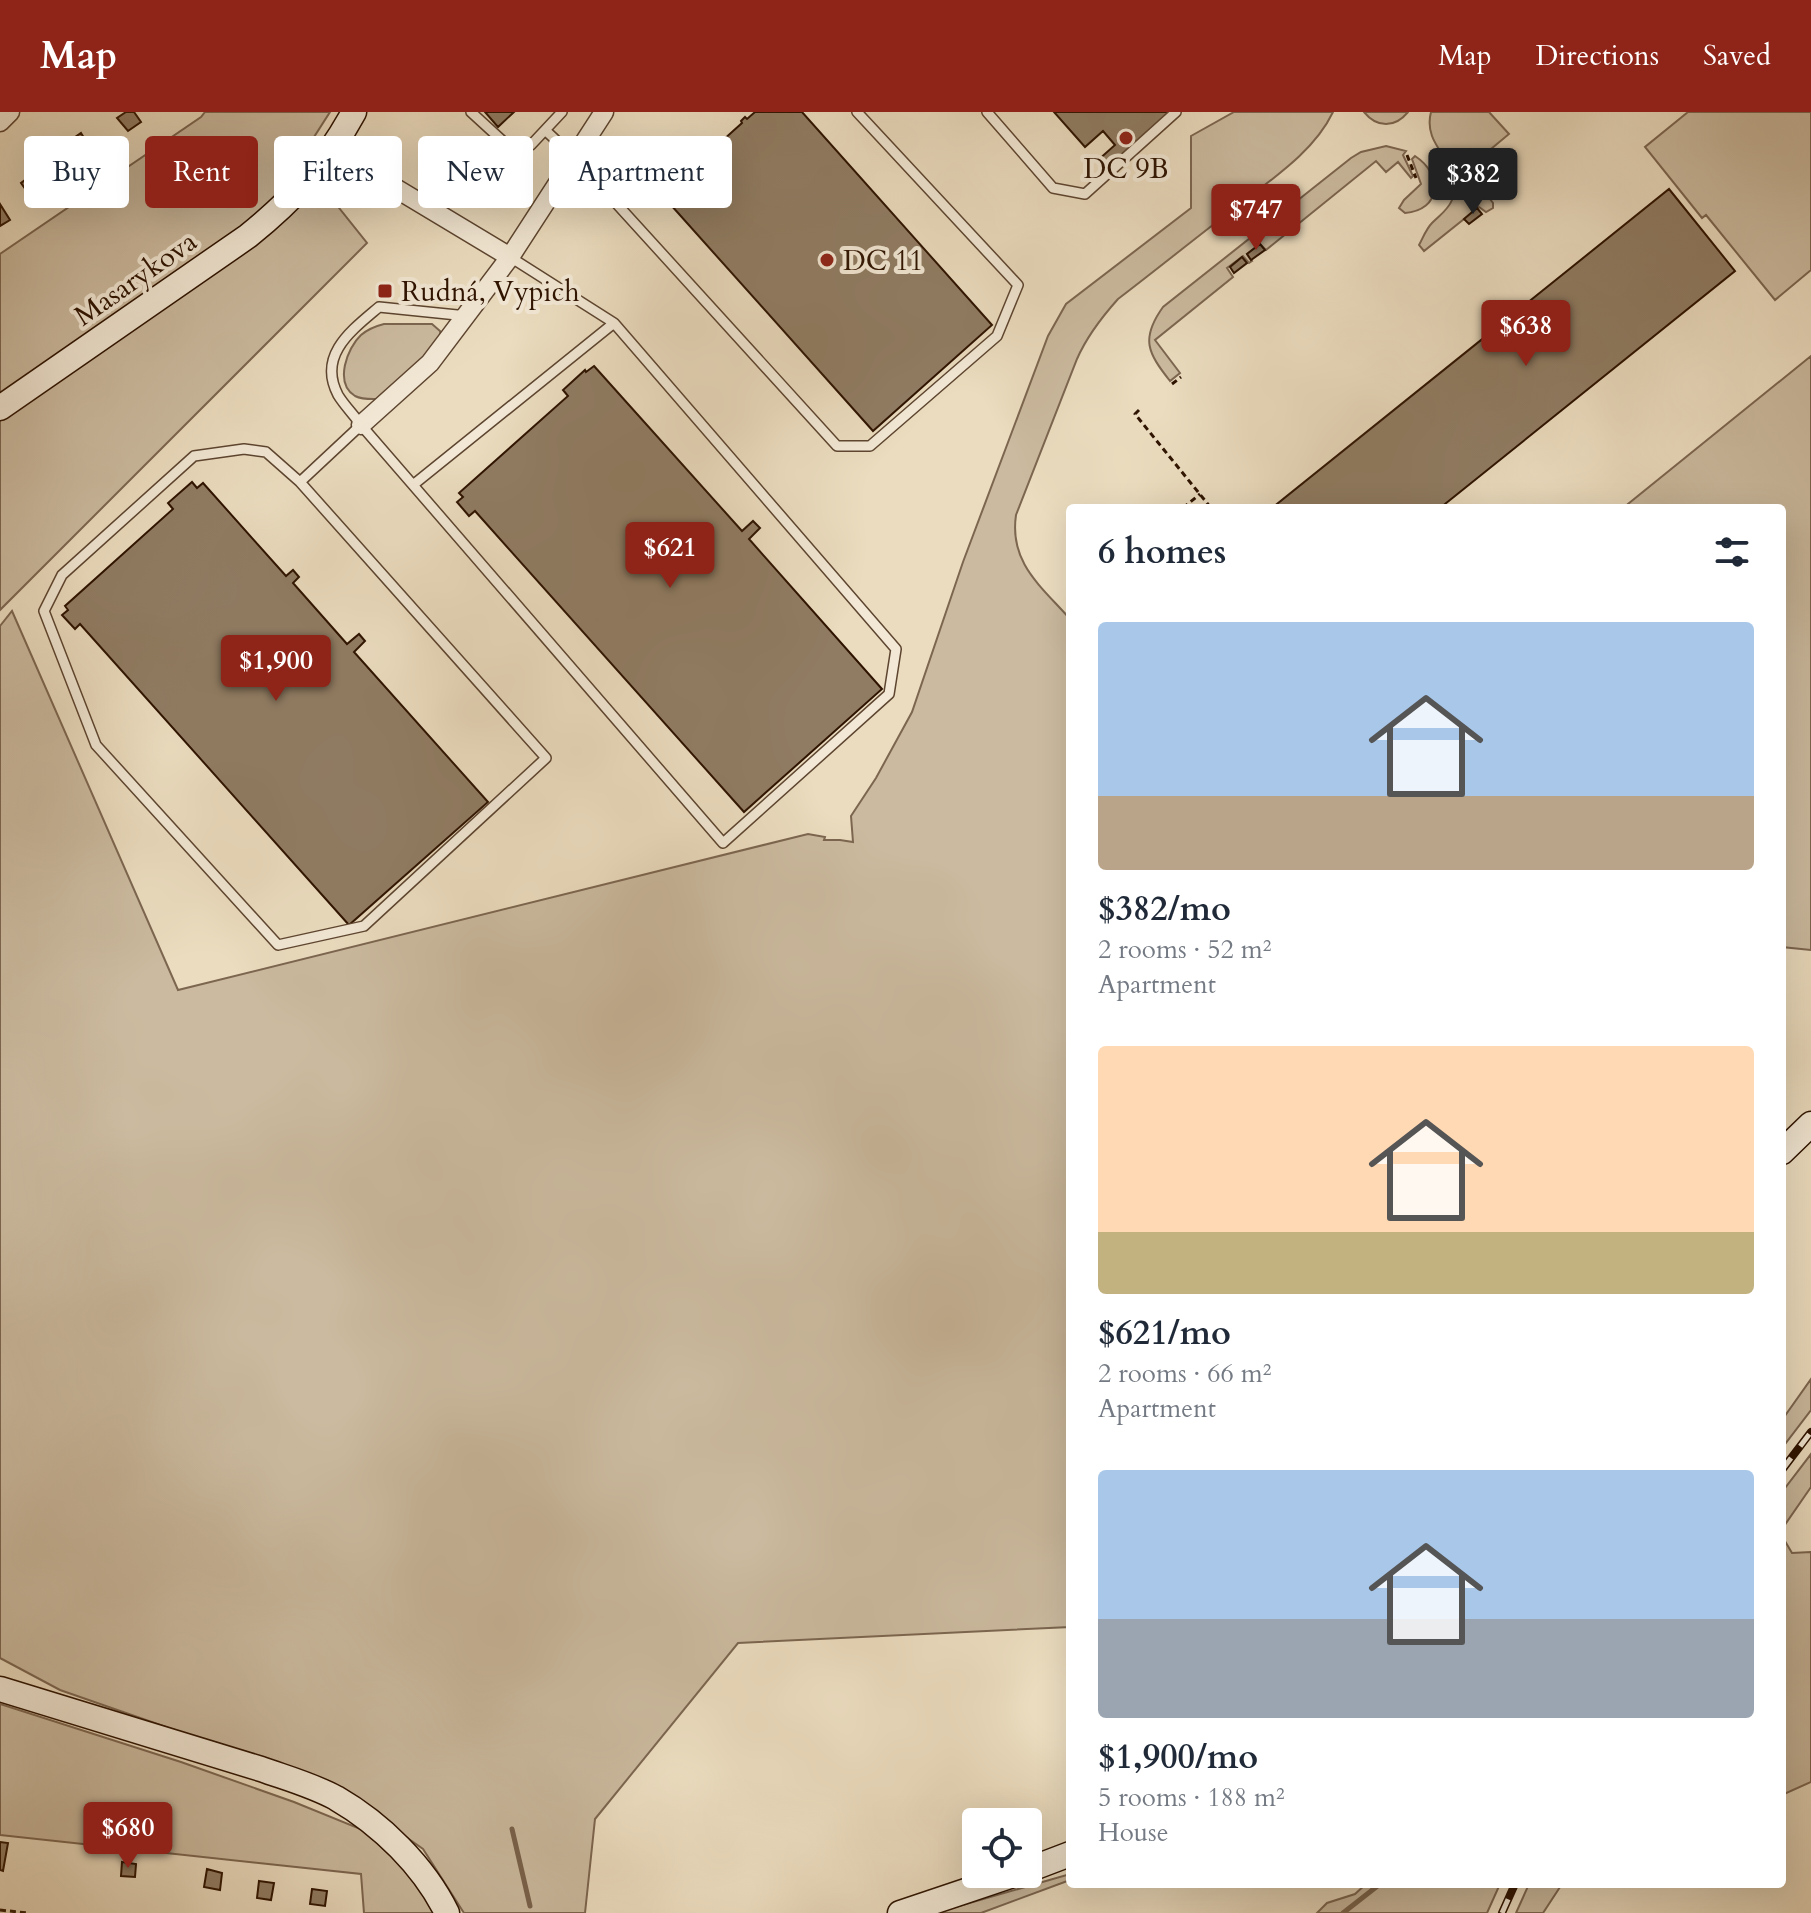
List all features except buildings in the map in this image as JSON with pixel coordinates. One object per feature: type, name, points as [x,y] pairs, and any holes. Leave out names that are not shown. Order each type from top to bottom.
[{"type":"main road","name":"Masarykova","points":[[340,136],[354,112]]},
{"type":"main road","name":"Masarykova","points":[[0,408],[248,236],[282,208]]},
{"type":"main road","points":[[1786,1148],[1811,1124]]},
{"type":"main road","points":[[0,1689],[261,1769],[304,1783],[335,1798],[367,1819],[396,1845],[421,1873],[447,1913]]},
{"type":"main road","points":[[1042,1865],[1066,1856]]},
{"type":"main road","points":[[900,1913],[974,1888]]},
{"type":"street","points":[[0,122],[10,112]]},
{"type":"street","points":[[589,136],[604,112]]},
{"type":"street","points":[[402,192],[510,257]]},
{"type":"street","points":[[361,425],[430,363],[510,257],[549,198]]},
{"type":"lane","points":[[471,112],[507,145],[519,147],[531,145],[562,112]]},
{"type":"lane","points":[[620,208],[837,446],[870,446],[997,336],[1018,285],[857,112]]},
{"type":"lane","points":[[987,112],[1053,188],[1085,194],[1176,112]]},
{"type":"lane","points":[[545,130],[551,136]]},
{"type":"lane","points":[[467,316],[379,307],[344,338],[330,366],[337,394],[723,843],[889,694],[896,649],[614,323],[510,257]]},
{"type":"lane","points":[[413,485],[614,323]]},
{"type":"lane","points":[[300,482],[361,425]]},
{"type":"lane","points":[[244,449],[266,452],[300,482],[546,758],[364,926],[278,945],[96,745],[44,611],[62,575],[194,456],[244,449]]},
{"type":"path","points":[[1407,155],[1416,178]]},
{"type":"path","points":[[1172,384],[1181,377]]},
{"type":"path","points":[[1139,410],[1135,414],[1208,504]]},
{"type":"path","points":[[1188,504],[1200,494]]},
{"type":"path","points":[[0,1910],[28,1913]]},
{"type":"shaded area","points":[[205,112],[330,112],[315,136],[274,136],[274,208],[339,208],[367,243],[0,610],[0,254],[67,208],[129,208],[129,166],[145,155],[145,208],[258,208],[258,136],[173,136]]},
{"type":"shaded area","points":[[1234,112],[1333,112],[1314,141],[1288,166],[1118,299],[1100,320],[1077,359],[1016,515],[1017,547],[1022,560],[1038,584],[1066,615],[1066,1627],[738,1643],[595,1819],[585,1913],[464,1913],[423,1849],[330,1784],[60,1690],[0,1658],[0,626],[12,611],[178,990],[808,834],[825,837],[824,840],[853,842],[851,816],[912,712],[963,562],[1048,336],[1066,304],[1191,208],[1191,136]]},
{"type":"shaded area","points":[[1364,112],[1408,112],[1397,121],[1386,124],[1375,121]]},
{"type":"shaded area","points":[[1431,112],[1489,112],[1509,134],[1467,169],[1493,203],[1493,208],[1486,212],[1479,207],[1424,251],[1419,245],[1430,225],[1450,204],[1455,187],[1454,176],[1432,136]]},
{"type":"shaded area","points":[[1688,112],[1811,112],[1811,270],[1775,300],[1706,215],[1702,218],[1645,147]]},
{"type":"shaded area","points":[[1386,146],[1406,151],[1403,155],[1413,176],[1411,178],[1398,162],[1386,172],[1376,161],[1266,250],[1260,244],[1247,254],[1252,261],[1249,263],[1243,256],[1227,268],[1233,277],[1155,340],[1180,373],[1170,381],[1152,354],[1149,337],[1163,307],[1351,158],[1361,152]]},
{"type":"shaded area","points":[[1415,156],[1431,172],[1434,190],[1426,206],[1405,213],[1399,208],[1421,184],[1412,159]]},
{"type":"shaded area","points":[[384,324],[432,324],[440,331],[442,342],[380,399],[355,396],[345,383],[347,357],[361,335]]},
{"type":"shaded area","points":[[1811,356],[1811,950],[1786,947],[1786,504],[1628,504]]},
{"type":"shaded area","points":[[1811,1379],[1811,1410],[1786,1443],[1786,1414]]},
{"type":"shaded area","points":[[1811,1454],[1811,1487],[1786,1523],[1786,1487]]},
{"type":"shaded area","points":[[1786,1543],[1792,1553],[1811,1552],[1811,1782],[1786,1793]]},
{"type":"shaded area","points":[[0,1704],[181,1762],[363,1830],[425,1887],[438,1913],[364,1913],[361,1874],[0,1835]]},
{"type":"shaded area","points":[[1066,1875],[1066,1881],[981,1913],[935,1913],[1022,1888],[1042,1888],[1042,1882]]},
{"type":"shaded area","points":[[1362,1888],[1498,1888],[1487,1913],[1317,1913],[1327,1903],[1355,1894]]},
{"type":"shaded area","points":[[1527,1888],[1559,1888],[1543,1913],[1516,1913]]},
{"type":"waterway","points":[[512,1829],[530,1906]]},
{"type":"waterway","points":[[1343,1913],[1375,1888]]},
{"type":"railway","points":[[1786,1465],[1811,1432]]},
{"type":"railway","points":[[1502,1913],[1513,1888]]},
{"type":"place","name":"DC 9B","points":[[1126,138]]},
{"type":"place","name":"DC 11","points":[[827,260]]},
{"type":"place","name":"Rudná, Vypich","points":[[385,291]]}]
